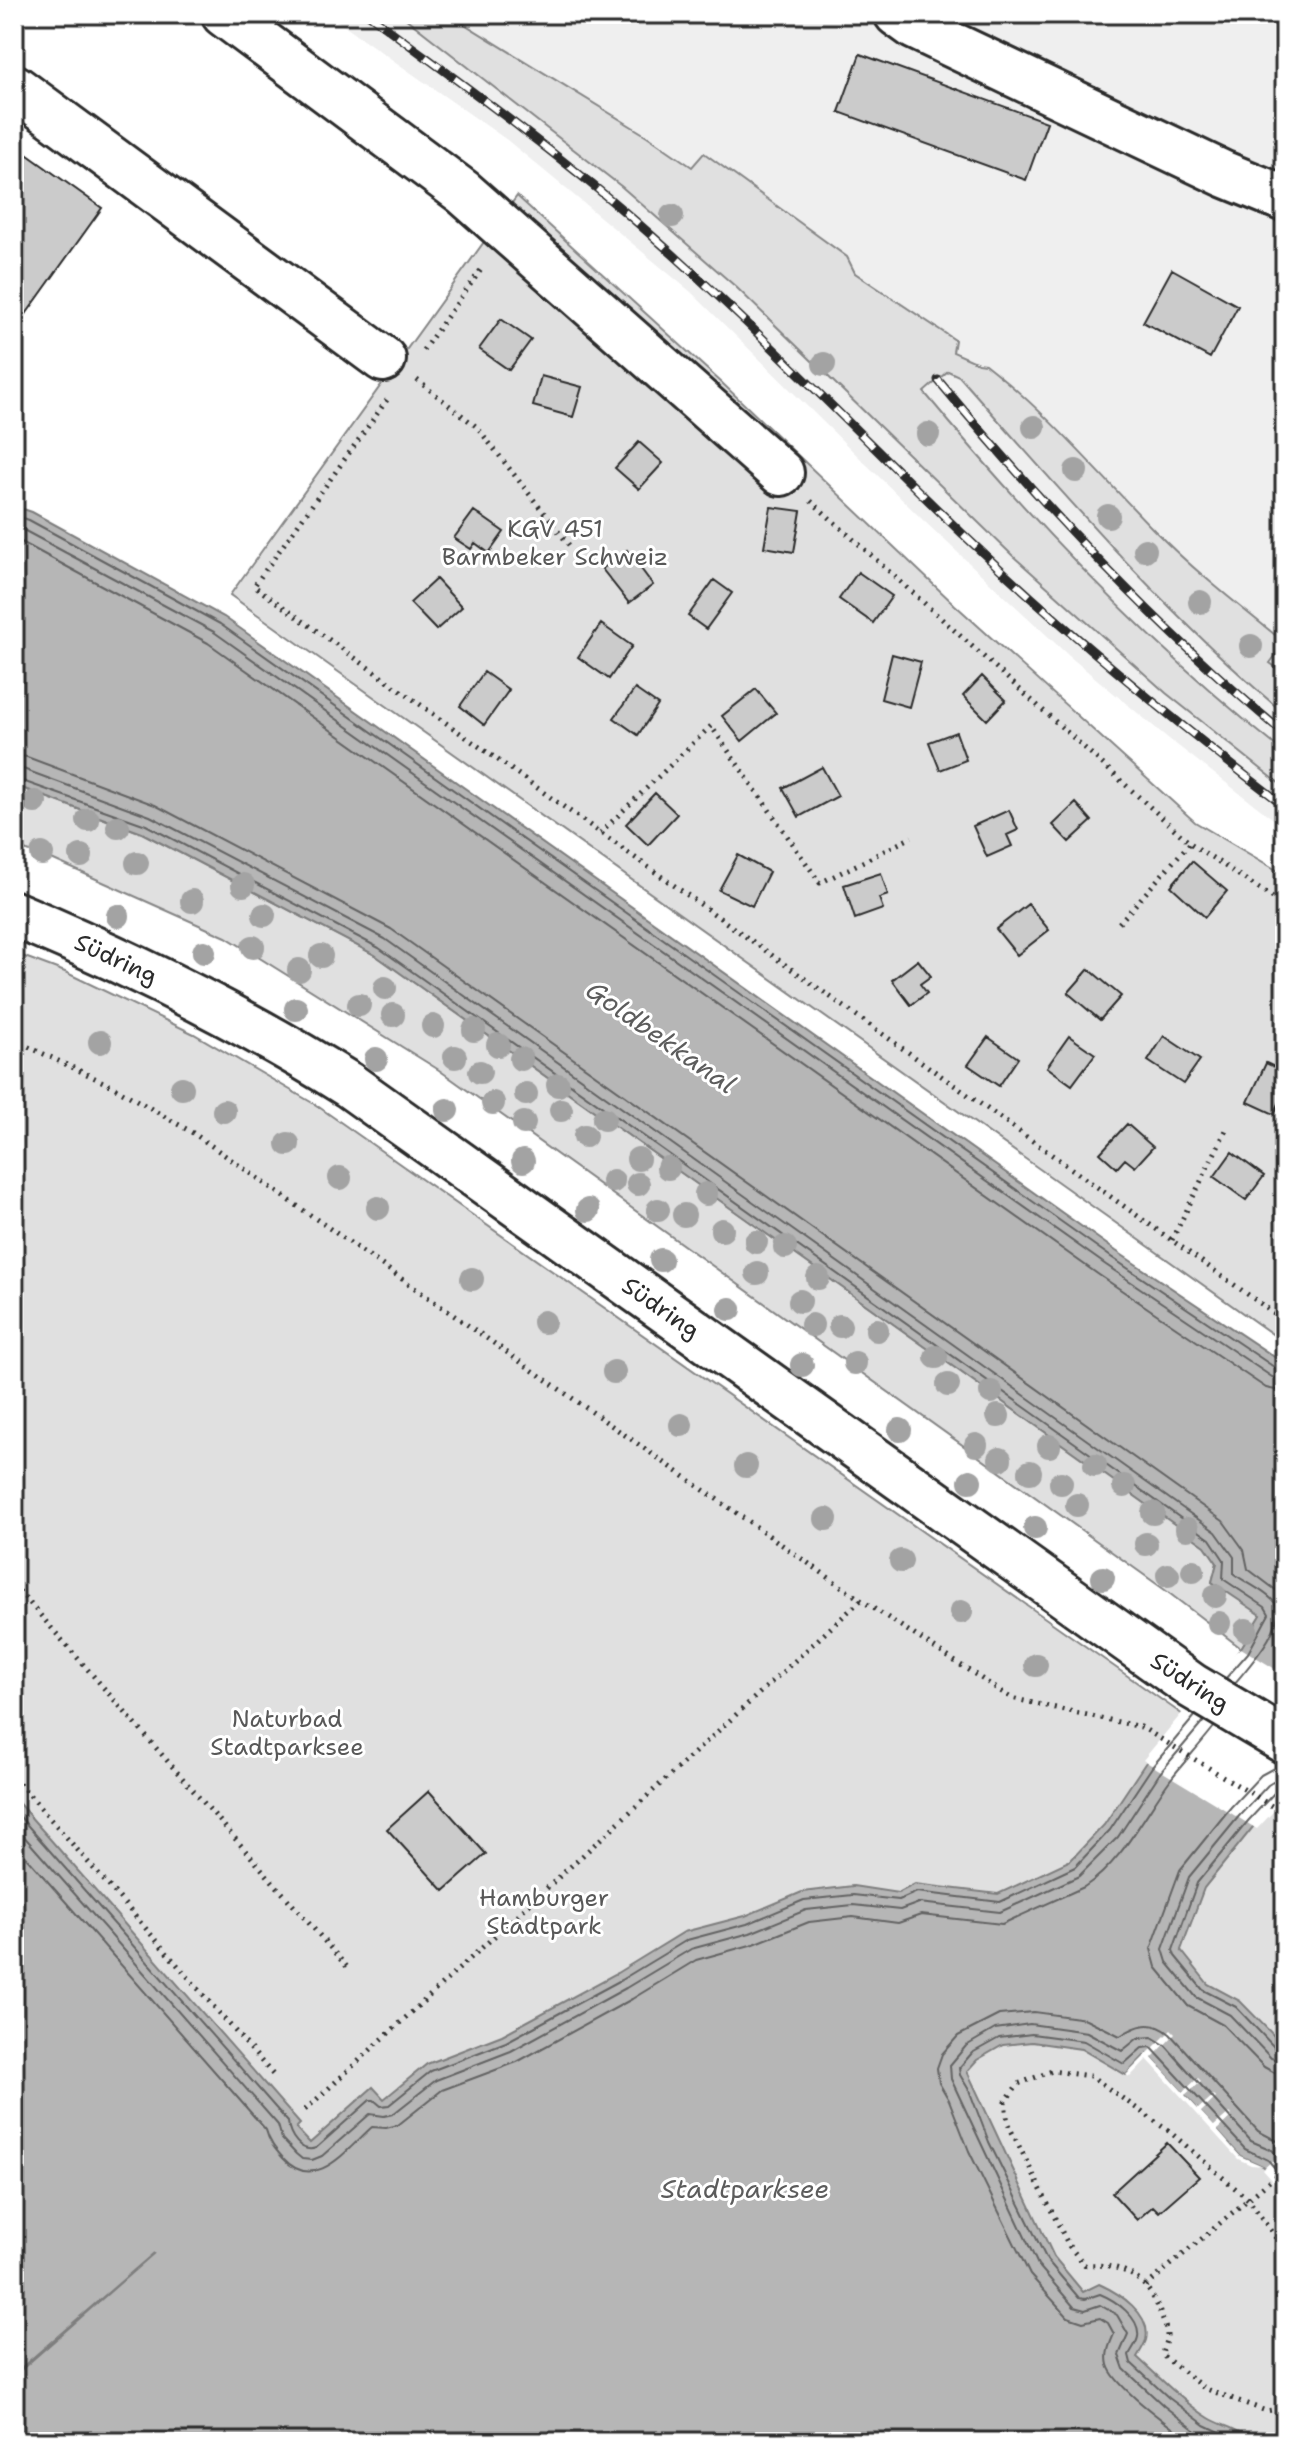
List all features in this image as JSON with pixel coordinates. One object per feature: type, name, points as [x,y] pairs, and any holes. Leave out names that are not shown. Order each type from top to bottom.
[{"type":"street","points":[[224,14],[463,192],[781,473]]},
{"type":"street","points":[[897,14],[915,27],[1210,168],[1285,199]]},
{"type":"street","points":[[14,87],[399,372]]},
{"type":"street","name":"Südring","points":[[14,914],[208,1003],[282,1043],[349,1085],[1192,1686],[1285,1741]]},
{"type":"path","points":[[507,233],[399,372],[254,586],[1285,1321]]},
{"type":"path","points":[[399,372],[477,427],[569,545]]},
{"type":"path","points":[[781,473],[1190,843],[1285,906]]},
{"type":"path","points":[[600,833],[711,726],[820,883],[912,837]]},
{"type":"path","points":[[1119,923],[1190,843]]},
{"type":"path","points":[[14,1040],[112,1086],[193,1133],[861,1600],[1011,1698],[1141,1727],[1285,1814]]},
{"type":"path","points":[[1172,1240],[1228,1126]]},
{"type":"path","points":[[14,1585],[348,1968]]},
{"type":"path","points":[[305,2110],[861,1600]]},
{"type":"path","points":[[14,1777],[275,2077]]},
{"type":"path","points":[[1285,2251],[1249,2200],[1170,2132],[1091,2076],[1052,2071],[1018,2084],[1005,2102],[1008,2124],[1069,2246],[1085,2265],[1105,2264],[1130,2273],[1146,2286],[1159,2306],[1167,2335],[1162,2355],[1204,2388],[1266,2411],[1285,2408]]},
{"type":"path","points":[[1146,2286],[1285,2168]]},
{"type":"shaded area","points":[[327,14],[1285,14],[1285,828],[1169,739],[1069,656],[924,521],[691,292],[507,140]]},
{"type":"green space","points":[[400,14],[448,14],[692,167],[704,153],[847,257],[855,273],[955,340],[953,352],[985,364],[1008,383],[1052,423],[1170,546],[1285,643],[1270,663],[1285,674],[1285,714],[1156,593],[959,376],[948,371],[924,392],[1007,488],[1095,582],[1188,671],[1285,753],[1285,788],[1166,693],[1013,556],[736,287],[622,187]]},
{"type":"green space","name":"KGV 451 Barmbeker Schweiz","points":[[517,196],[722,383],[955,605],[1195,822],[1285,875],[1285,1343],[230,595]]},
{"type":"green space","points":[[14,785],[142,833],[375,955],[1206,1546],[1217,1563],[1212,1582],[1262,1614],[1241,1648],[1165,1590],[439,1070],[226,937],[47,857],[14,847]]},
{"type":"green space","name":"Hamburger Stadtpark","points":[[14,953],[65,972],[194,1034],[316,1105],[1203,1729],[1285,1780],[1285,2442],[14,2442]]},
{"type":"water","points":[[14,506],[32,512],[224,617],[1116,1251],[1285,1364],[1285,1794],[1253,1827],[1204,1888],[1181,1950],[1208,1984],[1240,2001],[1285,2047],[1285,2228],[1278,2219],[1283,2192],[1275,2178],[1263,2166],[1240,2156],[1147,2053],[1126,2075],[1081,2049],[1032,2042],[1003,2045],[977,2060],[967,2071],[1054,2257],[1083,2292],[1099,2284],[1132,2306],[1147,2330],[1146,2340],[1137,2357],[1199,2411],[1251,2442],[14,2442],[14,2376],[154,2253],[14,2374],[14,1798],[300,2124],[296,2128],[310,2143],[373,2087],[384,2099],[427,2064],[502,2035],[617,1973],[684,1932],[745,1916],[802,1892],[853,1886],[898,1893],[915,1884],[998,1894],[1071,1860],[1104,1825],[1146,1762],[1241,1648],[1261,1615],[1212,1582],[1217,1563],[1205,1546],[375,955],[142,833],[14,785]]},
{"type":"pier","points":[[1241,1648],[1285,1675],[1285,1799],[1257,1829],[1143,1760],[1226,1660]]},
{"type":"pier","points":[[1171,2030],[1175,2034],[1152,2058],[1183,2092],[1198,2078],[1201,2081],[1185,2095],[1198,2109],[1214,2095],[1216,2098],[1201,2112],[1214,2126],[1229,2113],[1232,2116],[1217,2130],[1240,2156],[1263,2166],[1238,2159],[1147,2059],[1130,2077],[1126,2075]]},
{"type":"pier","points":[[1285,2149],[1285,2228],[1278,2219],[1282,2194],[1278,2197],[1271,2180],[1262,2170]]},
{"type":"building","points":[[860,54],[1047,122],[1026,180],[839,112]]},
{"type":"building","points":[[14,145],[102,208],[14,331]]},
{"type":"building","points":[[1172,269],[1238,306],[1210,358],[1143,322]]},
{"type":"building","points":[[501,319],[531,340],[509,370],[479,349]]},
{"type":"building","points":[[541,376],[582,387],[573,417],[533,406]]},
{"type":"building","points":[[639,442],[663,463],[639,489],[615,468]]},
{"type":"building","points":[[771,507],[801,511],[794,552],[764,547]]},
{"type":"building","points":[[474,511],[504,532],[489,553],[475,543],[471,549],[454,538]]},
{"type":"building","points":[[627,550],[653,585],[629,603],[602,569]]},
{"type":"building","points":[[858,572],[892,596],[873,623],[839,599]]},
{"type":"building","points":[[436,579],[462,607],[436,630],[410,603]]},
{"type":"building","points":[[714,580],[732,593],[706,629],[688,616]]},
{"type":"building","points":[[601,624],[632,646],[609,679],[578,657]]},
{"type":"building","points":[[892,654],[921,662],[909,707],[881,699]]},
{"type":"building","points":[[484,672],[509,690],[484,725],[460,706]]},
{"type":"building","points":[[982,676],[1006,700],[987,720],[963,696]]},
{"type":"building","points":[[635,689],[658,705],[638,735],[614,718]]},
{"type":"building","points":[[756,689],[776,713],[742,741],[722,716]]},
{"type":"building","points":[[956,732],[966,760],[940,770],[929,742]]},
{"type":"building","points":[[822,767],[838,796],[799,817],[783,788]]},
{"type":"building","points":[[655,793],[677,814],[648,845],[626,824]]},
{"type":"building","points":[[1076,803],[1092,821],[1069,842],[1053,825]]},
{"type":"building","points":[[1009,810],[1018,830],[1007,835],[1012,846],[987,857],[973,826]]},
{"type":"building","points":[[738,855],[769,872],[752,906],[719,890]]},
{"type":"building","points":[[1192,861],[1227,891],[1205,917],[1171,886]]},
{"type":"building","points":[[881,873],[888,895],[879,898],[883,909],[855,919],[844,885]]},
{"type":"building","points":[[1028,904],[1049,930],[1017,955],[996,929]]},
{"type":"building","points":[[918,960],[931,976],[920,984],[927,993],[911,1005],[892,980]]},
{"type":"building","points":[[1089,969],[1121,996],[1100,1020],[1068,993]]},
{"type":"building","points":[[1069,1036],[1095,1054],[1072,1085],[1047,1067]]},
{"type":"building","points":[[1164,1036],[1200,1060],[1183,1084],[1148,1061]]},
{"type":"building","points":[[988,1037],[1018,1058],[999,1086],[968,1065]]},
{"type":"building","points":[[1266,1063],[1285,1072],[1285,1091],[1274,1114],[1248,1102]]},
{"type":"building","points":[[1127,1124],[1153,1147],[1135,1167],[1125,1159],[1117,1168],[1100,1153]]},
{"type":"building","points":[[1232,1152],[1264,1176],[1246,1200],[1214,1177]]},
{"type":"building","points":[[429,1791],[486,1854],[444,1891],[387,1829]]},
{"type":"building","points":[[1167,2143],[1199,2177],[1159,2212],[1153,2206],[1137,2220],[1112,2193]]},
{"type":"railway","points":[[368,14],[527,133],[619,207],[752,328],[1044,609],[1163,710],[1285,806]]},
{"type":"railway","points":[[938,380],[1103,565],[1192,652],[1285,734]]},
{"type":"water label","name":"Goldbekkanal","points":[[661,1037]]},
{"type":"water label","name":"Stadtparksee","points":[[745,2189]]},
{"type":"park label","name":"Naturbad Stadtparksee","points":[[287,1733]]}]
